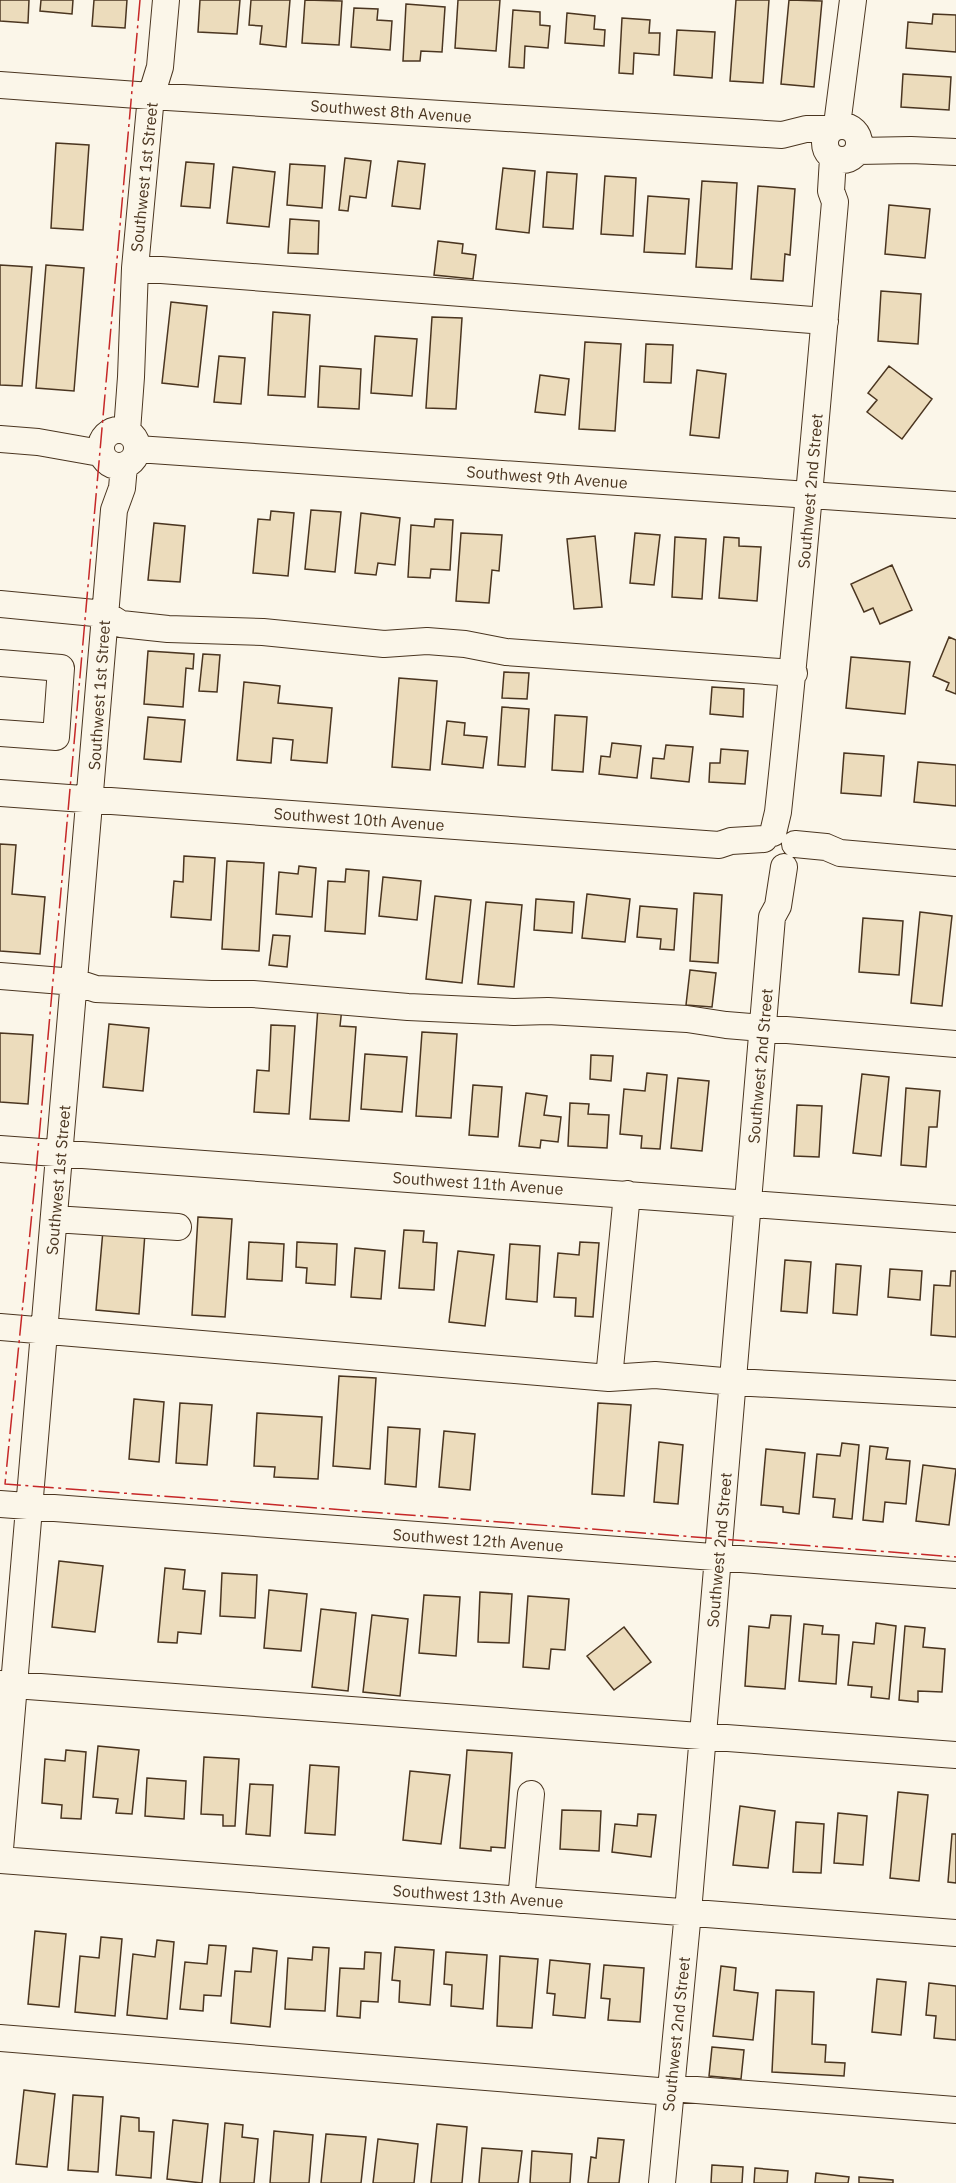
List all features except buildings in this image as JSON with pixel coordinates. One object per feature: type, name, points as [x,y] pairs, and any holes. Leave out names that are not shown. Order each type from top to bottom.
[{"type":"street","name":"Southwest 1st Street","points":[[0,1849],[7,1685],[30,1506],[114,510],[110,493],[117,447],[116,389],[132,354],[135,268],[151,96],[160,67],[166,0]]},
{"type":"street","name":"Southwest 2nd Street","points":[[662,2183],[688,1912],[772,917],[778,906],[778,850],[788,802],[781,780],[794,673],[835,202],[841,194],[842,142],[854,113],[857,78],[846,61],[853,0]]},
{"type":"street","name":"Southwest 8th Avenue","points":[[0,85],[782,135],[806,129],[842,142],[875,133],[901,142],[911,150],[956,152]]},
{"type":"street","points":[[135,268],[825,321]]},
{"type":"street","name":"Southwest 9th Avenue","points":[[0,439],[956,505]]},
{"type":"street","points":[[0,604],[105,614],[121,624],[168,629],[263,632],[384,644],[427,641],[465,644],[506,652],[794,673]]},
{"type":"street","points":[[0,663],[61,668],[56,737],[0,733]]},
{"type":"street","points":[[58,702],[98,705]]},
{"type":"street","name":"Southwest 10th Avenue","points":[[0,793],[719,845],[731,841],[830,857],[840,853],[956,863]]},
{"type":"street","points":[[0,976],[75,982],[96,989],[253,994],[408,1007],[687,1019],[763,1028],[956,1044]]},
{"type":"street","name":"Southwest 11th Avenue","points":[[0,1149],[956,1219]]},
{"type":"street","points":[[609,1378],[627,1194]]},
{"type":"street","points":[[54,1219],[178,1227]]},
{"type":"street","points":[[0,1327],[609,1378],[655,1375],[734,1382],[956,1394]]},
{"type":"street","name":"Southwest 12th Avenue","points":[[0,1504],[956,1575]]},
{"type":"street","points":[[7,1685],[956,1755]]},
{"type":"street","points":[[521,1900],[531,1794]]},
{"type":"street","name":"Southwest 13th Avenue","points":[[0,1860],[956,1932]]},
{"type":"street","points":[[0,2038],[956,2110]]},
{"type":"power","points":[[140,0],[36,1172],[5,1484],[956,1557]]}]
